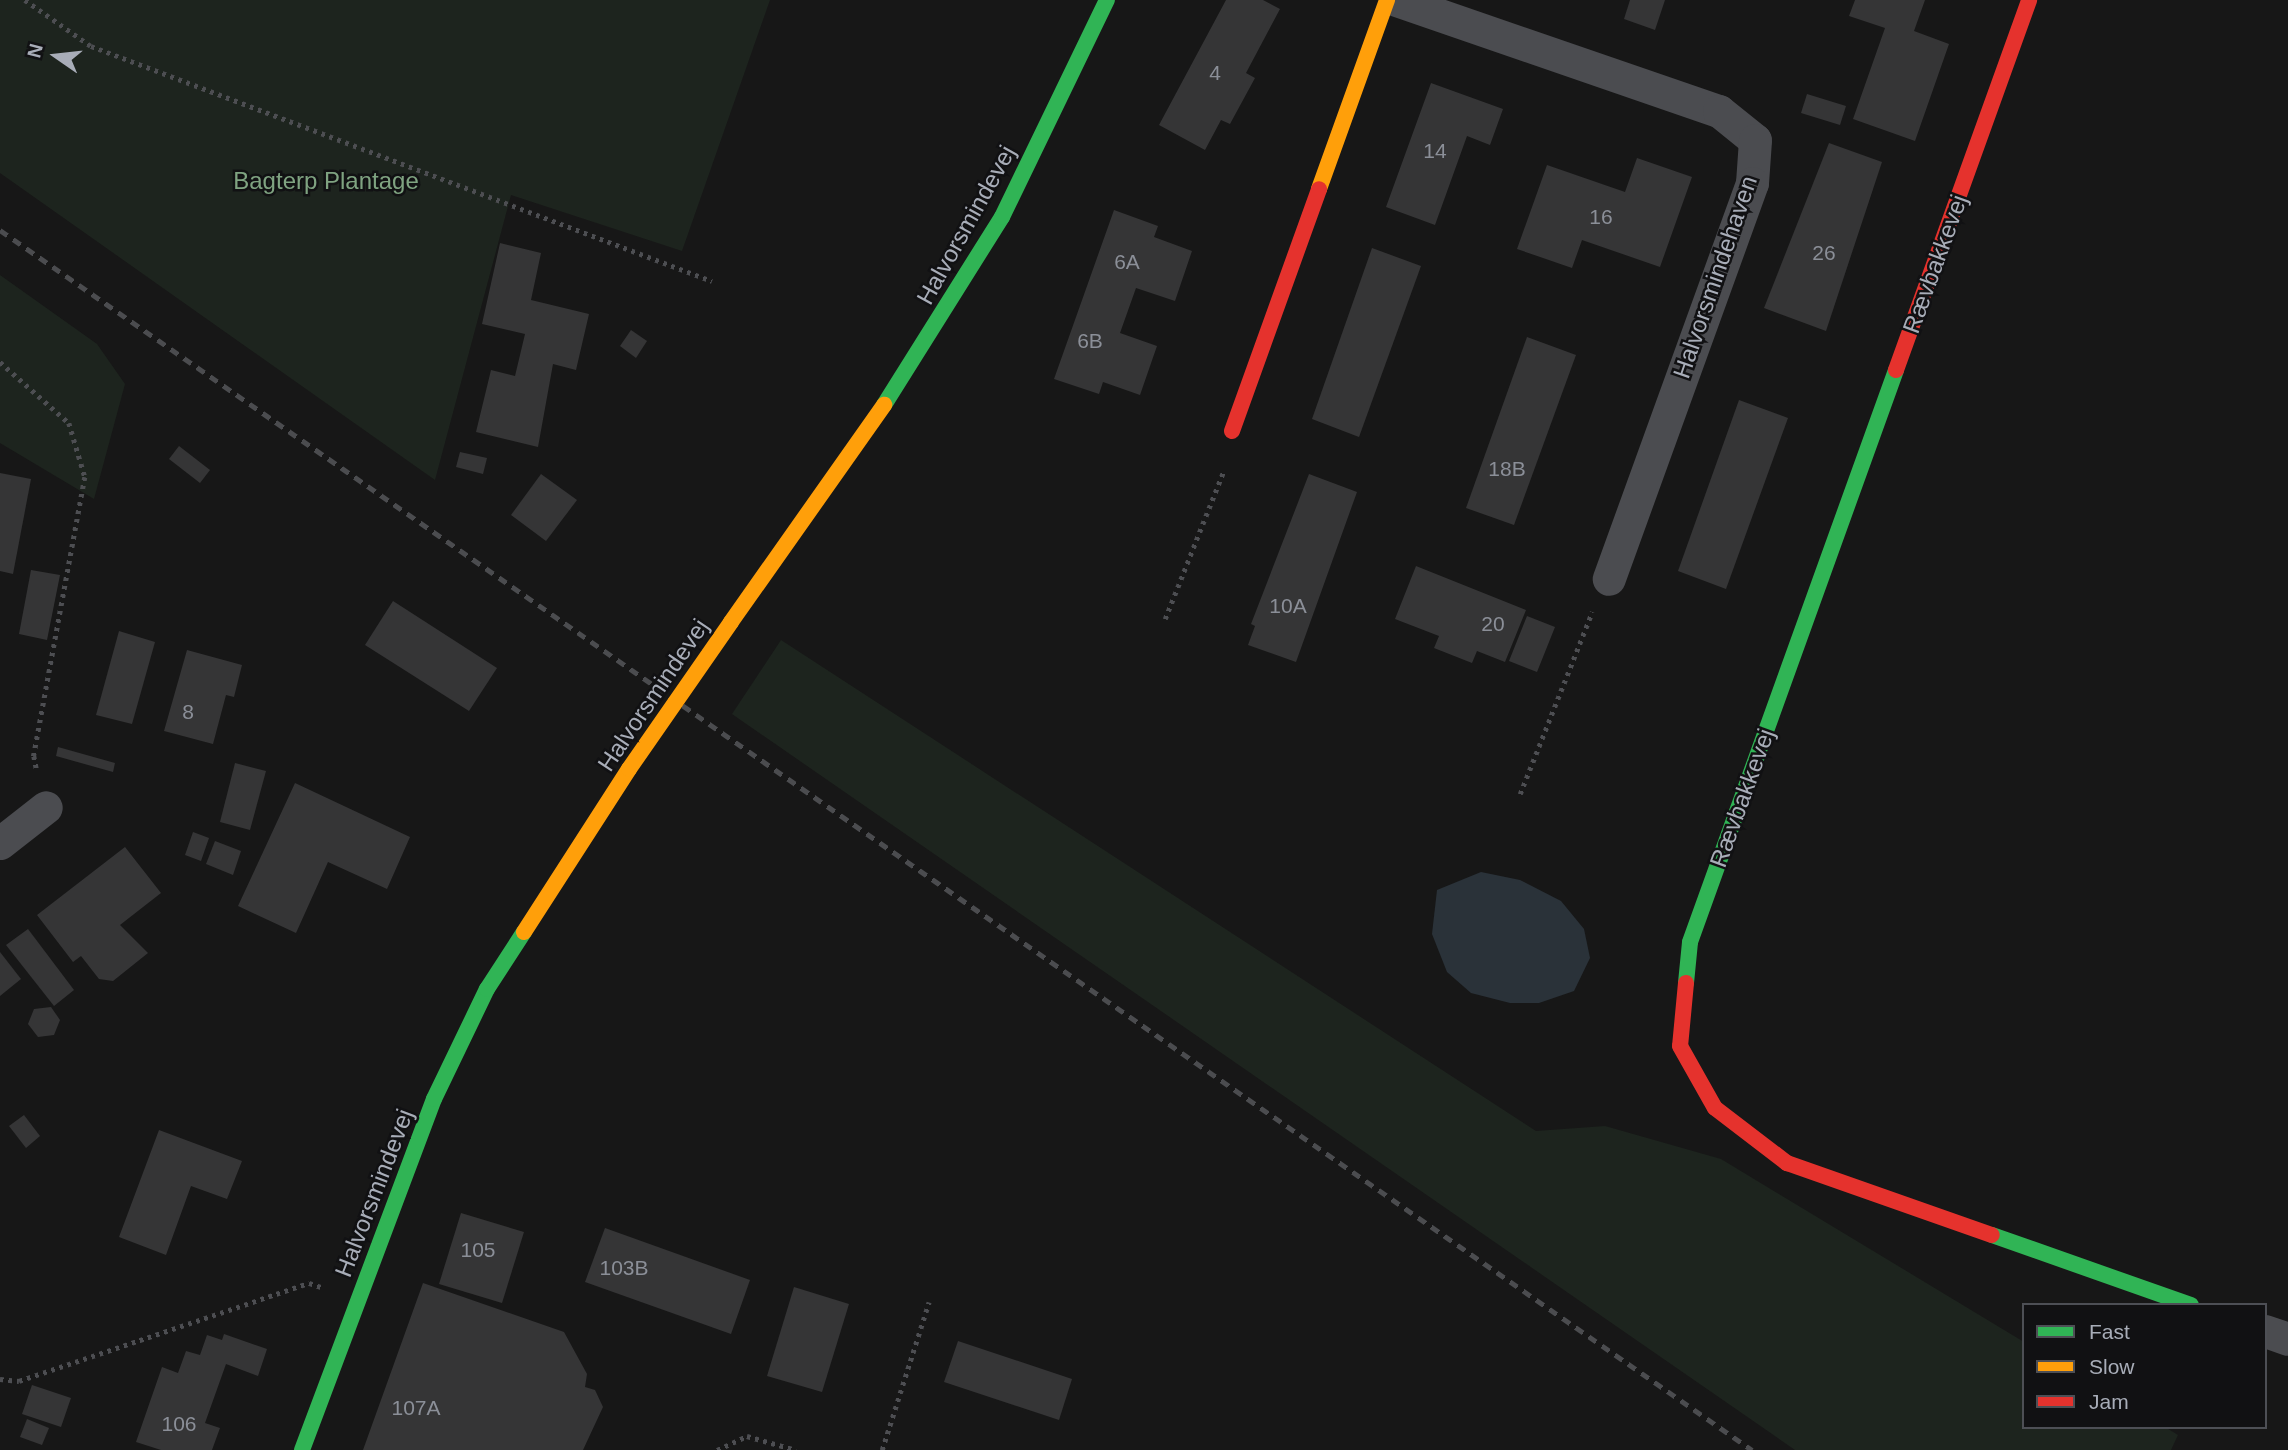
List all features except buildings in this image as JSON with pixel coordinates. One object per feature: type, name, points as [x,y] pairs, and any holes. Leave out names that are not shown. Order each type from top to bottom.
[{"type":"street","name":"Halvorsmindevej","points":[[302,1450],[434,1099],[487,989],[629,769],[901,382],[980,252],[1107,0]]},
{"type":"street","points":[[1232,431],[1387,0]]},
{"type":"street","name":"Halvorsmindehaven","points":[[1396,0],[1719,111],[1755,140],[1752,183],[1609,579]]},
{"type":"street","name":"Rævbakkevej","points":[[2029,0],[1690,942],[1680,1046],[1715,1108],[1787,1163],[2185,1303]]},
{"type":"street","points":[[0,843],[46,807]]},
{"type":"street","points":[[2267,1332],[2288,1339]]},
{"type":"path","points":[[25,0],[91,46],[712,281]]},
{"type":"path","points":[[0,362],[64,417],[85,478],[34,756],[46,807]]},
{"type":"path","points":[[1165,618],[1227,461],[1232,431]]},
{"type":"path","points":[[1520,794],[1609,579]]},
{"type":"path","points":[[0,1379],[19,1381],[309,1283],[358,1299]]},
{"type":"path","points":[[882,1450],[929,1302]]},
{"type":"path","points":[[717,1450],[747,1436],[796,1450]]},
{"type":"green space","name":"Bagterp Plantage","points":[[0,0],[770,0],[682,251],[511,195],[435,480],[0,173]]},
{"type":"green space","points":[[0,275],[97,344],[125,384],[94,499],[0,443]]},
{"type":"green space","points":[[781,640],[1536,1131],[1605,1126],[1721,1159],[2022,1341],[2022,1429],[2168,1429],[2178,1435],[2171,1450],[1795,1450],[732,714]]},
{"type":"shaded area","points":[[1481,872],[1520,880],[1561,901],[1584,929],[1590,958],[1574,991],[1539,1003],[1510,1003],[1471,993],[1447,972],[1432,934],[1437,890]]},
{"type":"railway","points":[[0,230],[1752,1450]]},
{"type":"traffic: fast","points":[[884,405],[1002,217],[1107,0]]},
{"type":"traffic: fast","points":[[1686,983],[1690,942],[1896,370]]},
{"type":"traffic: fast","points":[[302,1450],[434,1099],[487,989],[524,932]]},
{"type":"traffic: fast","points":[[1992,1235],[2185,1303]]},
{"type":"traffic: slow","points":[[1319,189],[1387,0]]},
{"type":"traffic: slow","points":[[731,622],[884,405]]},
{"type":"traffic: slow","points":[[629,769],[731,622]]},
{"type":"traffic: slow","points":[[524,932],[629,769]]},
{"type":"traffic: jam","points":[[1896,370],[2029,0]]},
{"type":"traffic: jam","points":[[1232,431],[1319,189]]},
{"type":"traffic: jam","points":[[1686,983],[1680,1046],[1715,1108],[1787,1163],[1992,1235]]}]
